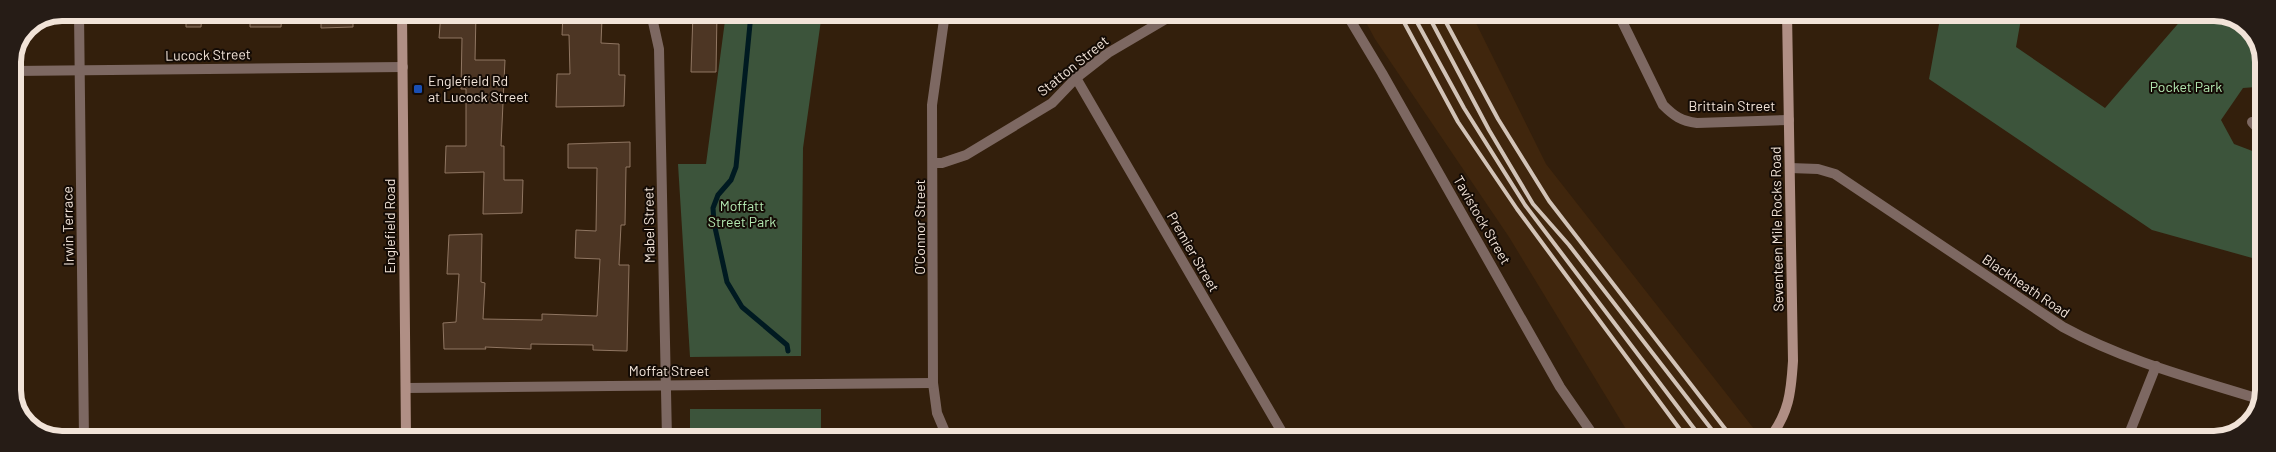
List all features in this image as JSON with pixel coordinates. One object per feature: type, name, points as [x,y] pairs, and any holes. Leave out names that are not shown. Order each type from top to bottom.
[{"type":"main road","name":"Englefield Road","points":[[402,21],[406,431]]},
{"type":"main road","name":"Seventeen Mile Rocks Road","points":[[1776,431],[1785,416],[1791,392],[1793,361],[1787,21]]},
{"type":"street","name":"Irwin Terrace","points":[[79,21],[84,431]]},
{"type":"street","name":"Mabel Street","points":[[652,21],[659,49],[667,431]]},
{"type":"street","name":"O'Connor Street","points":[[944,21],[932,104],[934,163],[933,383],[937,413],[945,431]]},
{"type":"street","name":"Statton Street","points":[[934,163],[942,163],[966,155],[1052,103],[1076,78],[1108,53],[1162,21]]},
{"type":"street","name":"Tavistock Street","points":[[1351,21],[1560,387],[1590,431]]},
{"type":"street","name":"Brittain Street","points":[[1622,21],[1663,105],[1675,117],[1697,122],[1789,120]]},
{"type":"street","name":"Lucock Street","points":[[21,71],[403,67]]},
{"type":"street","name":"Premier Street","points":[[1076,78],[1281,431]]},
{"type":"street","points":[[2252,122],[2255,125]]},
{"type":"street","name":"Blackheath Road","points":[[1790,168],[1818,169],[1834,174],[2063,327],[2093,344],[2254,397]]},
{"type":"street","points":[[2131,431],[2156,366]]},
{"type":"street","name":"Moffat Street","points":[[406,388],[933,383]]},
{"type":"shaded area","points":[[1365,21],[1475,21],[1546,164],[1756,431],[1627,431],[1509,237],[1375,39]]},
{"type":"green space","name":"Moffatt Street Park","points":[[725,21],[821,21],[803,148],[801,356],[690,357],[678,164],[706,164]]},
{"type":"green space","name":"Pocket Park","points":[[1940,21],[2021,21],[2016,47],[2105,108],[2180,21],[2227,23],[2245,35],[2252,47],[2255,60],[2255,87],[2243,88],[2221,120],[2234,144],[2255,152],[2255,259],[2152,230],[1929,79]]},
{"type":"green space","points":[[690,409],[821,409],[821,431],[690,431]]},
{"type":"building","points":[[186,21],[201,21],[201,27],[186,27]]},
{"type":"building","points":[[250,21],[281,21],[281,27],[250,27]]},
{"type":"building","points":[[321,21],[353,21],[353,27],[321,28]]},
{"type":"building","points":[[440,21],[476,21],[475,60],[505,60],[501,146],[504,146],[504,180],[523,180],[522,213],[483,214],[484,172],[445,173],[446,146],[466,146],[466,89],[461,89],[462,38],[439,38]]},
{"type":"building","points":[[563,21],[602,21],[601,43],[619,44],[619,75],[625,75],[624,106],[556,107],[557,74],[570,74],[569,35],[562,35]]},
{"type":"building","points":[[693,21],[717,21],[716,72],[691,72]]},
{"type":"building","points":[[630,142],[630,167],[626,167],[625,225],[621,225],[619,265],[629,265],[627,351],[593,350],[593,345],[531,344],[531,349],[485,347],[486,349],[444,349],[443,323],[456,322],[459,274],[447,274],[449,235],[482,234],[481,282],[485,283],[483,319],[542,320],[542,314],[597,316],[600,259],[575,258],[576,230],[596,231],[597,168],[568,168],[568,144]]},
{"type":"waterway","points":[[751,21],[736,167],[731,180],[718,195],[713,208],[714,223],[727,282],[742,307],[787,345],[788,351]]},
{"type":"railway","points":[[1403,21],[1458,122],[1517,209],[1681,431]]},
{"type":"railway","points":[[1416,21],[1464,108],[1525,205],[1696,431]]},
{"type":"railway","points":[[1431,21],[1489,130],[1533,204],[1569,245],[1713,431]]},
{"type":"railway","points":[[1445,21],[1498,119],[1549,201],[1727,431]]},
{"type":"place","name":"Englefield Rd at Lucock Street","points":[[418,89]]}]
